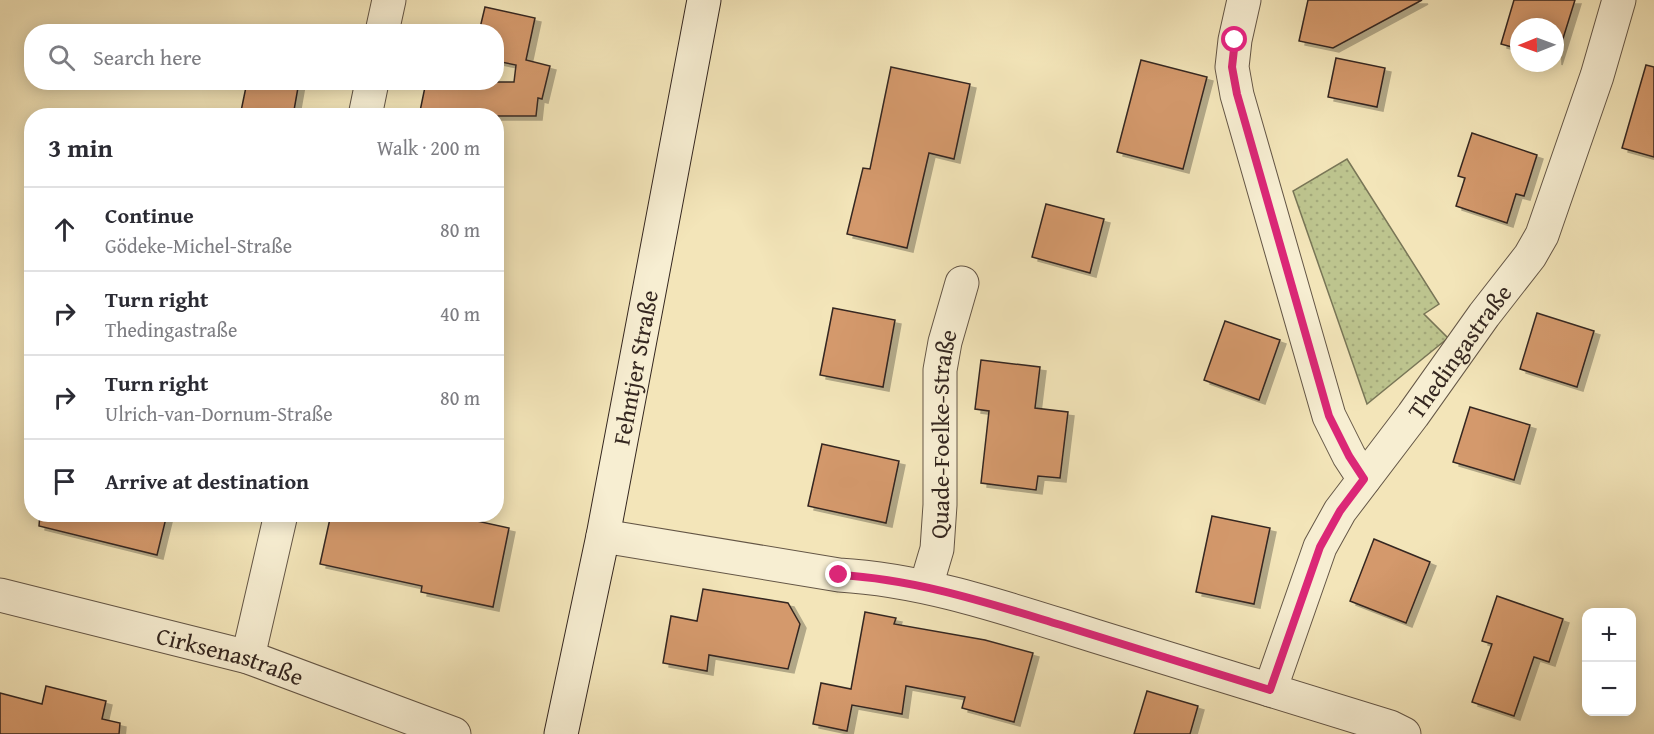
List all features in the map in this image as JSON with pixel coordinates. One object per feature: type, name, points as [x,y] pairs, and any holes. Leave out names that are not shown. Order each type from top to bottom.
[{"type":"street","points":[[384,24],[389,0]]},
{"type":"street","name":"Fehntjer Straße","points":[[561,734],[603,536],[704,0]]},
{"type":"street","points":[[1244,0],[1232,67],[1237,94],[1329,416],[1349,456],[1364,479]]},
{"type":"street","name":"Thedingastraße","points":[[1270,690],[1320,547],[1340,511],[1530,256],[1542,235],[1598,76],[1619,0]]},
{"type":"street","points":[[367,108],[370,90]]},
{"type":"street","name":"Quade-Foelke-Straße","points":[[926,586],[937,549],[941,442],[940,370],[945,342],[962,283]]},
{"type":"street","points":[[248,657],[279,522]]},
{"type":"street","points":[[603,536],[839,575],[872,577],[926,586],[1028,615],[1404,734]]},
{"type":"street","name":"Cirksenastraße","points":[[0,595],[248,657],[454,734]]},
{"type":"green space","points":[[1347,159],[1439,304],[1424,314],[1448,338],[1367,404],[1293,191]]},
{"type":"building","points":[[1308,0],[1422,0],[1333,48],[1299,41]]},
{"type":"building","points":[[1514,0],[1575,0],[1564,35],[1564,18],[1510,18],[1510,46],[1501,44]]},
{"type":"building","points":[[485,7],[535,18],[526,60],[550,66],[542,99],[538,98],[536,116],[504,116],[504,108],[421,108],[424,90],[504,90],[504,82],[514,82],[516,65],[504,63],[504,24],[481,24]]},
{"type":"building","points":[[1336,58],[1385,68],[1377,107],[1328,97]]},
{"type":"building","points":[[1141,60],[1207,77],[1183,169],[1117,152]]},
{"type":"building","points":[[1646,65],[1654,67],[1654,157],[1622,148]]},
{"type":"building","points":[[891,67],[970,84],[954,159],[929,153],[907,248],[847,234],[863,168],[870,169]]},
{"type":"building","points":[[245,90],[298,90],[294,108],[242,108]]},
{"type":"building","points":[[1472,133],[1537,155],[1524,196],[1516,194],[1507,223],[1456,206],[1465,178],[1458,176]]},
{"type":"building","points":[[1046,204],[1104,219],[1090,273],[1032,257]]},
{"type":"building","points":[[833,308],[895,320],[883,387],[820,375]]},
{"type":"building","points":[[1537,313],[1594,331],[1577,387],[1520,369]]},
{"type":"building","points":[[1225,321],[1280,340],[1259,400],[1204,380]]},
{"type":"building","points":[[981,360],[1040,367],[1035,408],[1068,412],[1060,478],[1038,476],[1036,490],[981,483],[989,411],[975,409]]},
{"type":"building","points":[[1470,407],[1530,425],[1514,480],[1453,462]]},
{"type":"building","points":[[822,444],[899,461],[886,523],[808,506]]},
{"type":"building","points":[[1212,516],[1270,528],[1254,604],[1196,592]]},
{"type":"building","points":[[39,522],[165,522],[157,555],[39,526]]},
{"type":"building","points":[[329,522],[482,522],[509,528],[493,607],[421,592],[422,586],[320,564]]},
{"type":"building","points":[[1374,539],[1430,562],[1406,623],[1350,601]]},
{"type":"building","points":[[703,589],[788,603],[800,624],[788,669],[709,655],[707,671],[663,663],[671,616],[697,621]]},
{"type":"building","points":[[1497,596],[1563,619],[1549,662],[1534,657],[1514,716],[1472,702],[1492,644],[1482,641]]},
{"type":"building","points":[[865,612],[896,618],[894,624],[985,640],[1033,653],[1014,722],[962,708],[965,697],[906,686],[902,714],[852,705],[847,731],[813,724],[821,683],[851,689]]},
{"type":"building","points":[[46,686],[106,701],[102,719],[120,723],[119,734],[0,734],[0,693],[42,704]]},
{"type":"building","points":[[1147,691],[1198,706],[1190,734],[1134,734]]},
{"type":"route","points":[[839,575],[872,577],[926,586],[1017,611],[1270,690],[1320,547],[1340,511],[1364,479],[1349,456],[1329,416],[1275,233],[1237,94],[1232,67],[1235,40]]}]
